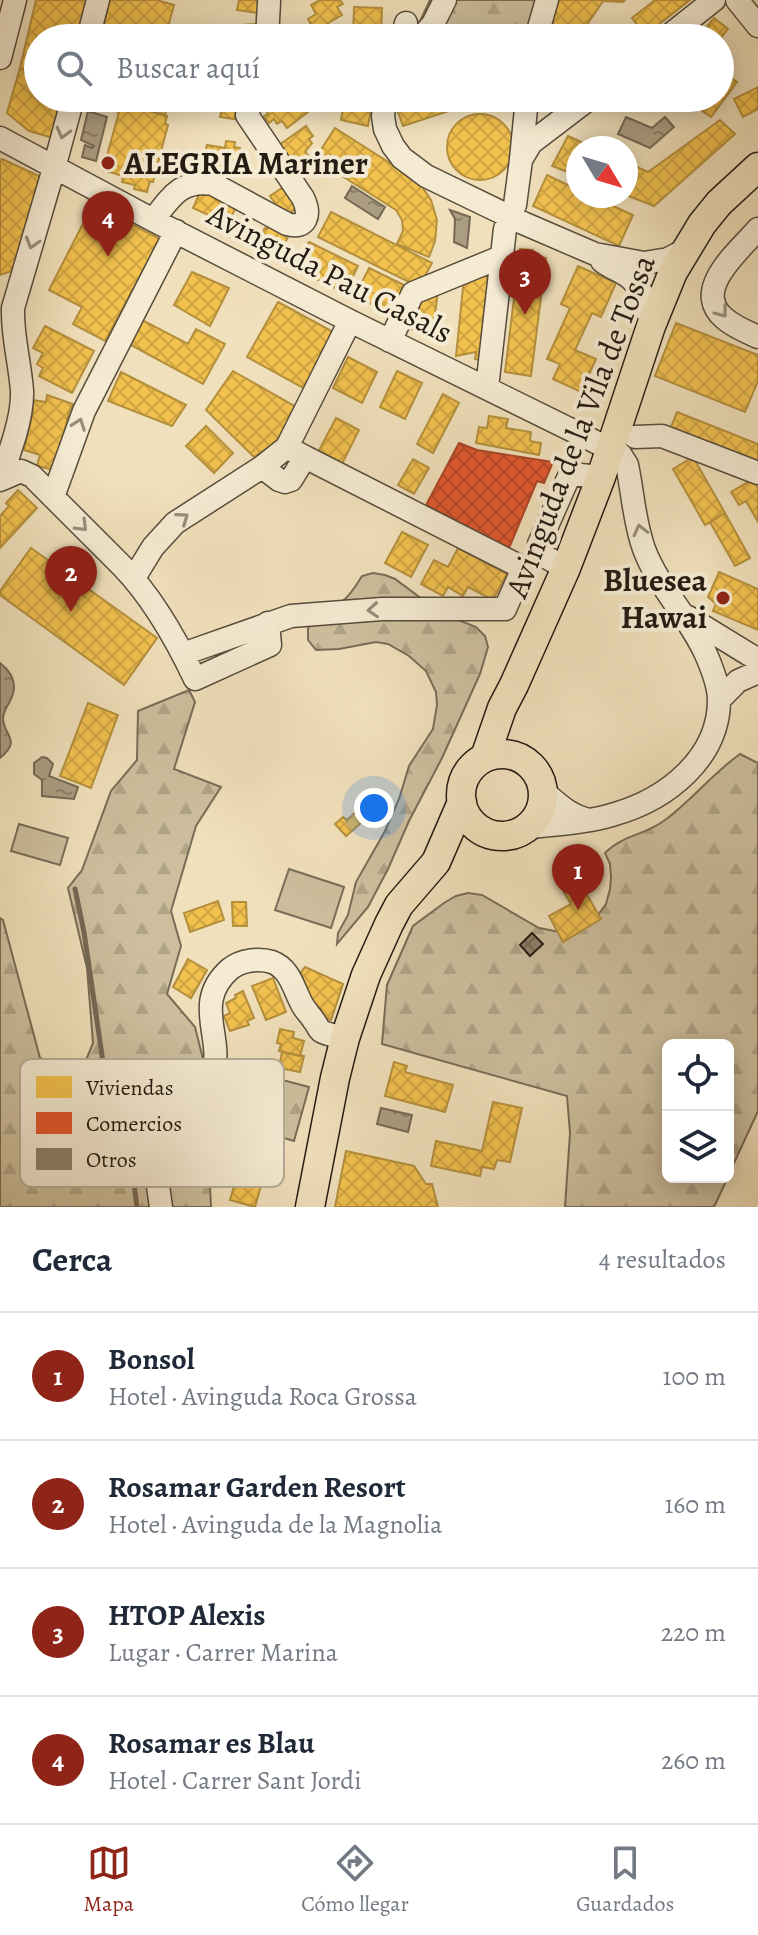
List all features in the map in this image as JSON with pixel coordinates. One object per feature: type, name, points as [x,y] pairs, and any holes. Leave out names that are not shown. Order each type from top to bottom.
[{"type":"main road","name":"Avinguda de la Vila de Tossa","points":[[485,757],[502,708],[566,568],[601,477],[663,294],[702,224],[719,203],[758,167]]},
{"type":"main road","name":"Avinguda de la Vila de Tossa","points":[[514,685],[511,699],[513,721],[537,779]]},
{"type":"main road","points":[[499,754],[517,757],[537,779],[540,809],[525,828],[505,835],[487,833],[469,819],[461,793],[465,776],[485,757],[499,754]]},
{"type":"main road","points":[[436,862],[462,802]]},
{"type":"main road","points":[[310,1207],[345,1038],[366,975],[389,924],[399,905],[436,862],[487,833]]},
{"type":"street","points":[[2,47],[15,0]]},
{"type":"street","points":[[92,24],[98,0]]},
{"type":"street","points":[[433,24],[445,0]]},
{"type":"street","points":[[540,24],[547,0]]},
{"type":"street","points":[[684,24],[714,0]]},
{"type":"street","points":[[737,0],[758,26]]},
{"type":"street","points":[[268,24],[269,2]]},
{"type":"street","points":[[69,112],[13,308],[12,327],[22,395],[8,470],[32,476],[134,578],[183,654],[195,679],[270,645],[268,623]]},
{"type":"street","points":[[153,220],[179,190],[199,182],[213,184],[287,224],[301,225],[307,215],[303,198],[247,115],[248,112]]},
{"type":"street","points":[[383,112],[385,129],[402,158],[426,176],[510,217],[595,254],[644,263],[668,259],[685,250]]},
{"type":"street","points":[[487,388],[505,229],[517,193],[521,160],[531,143],[529,112]]},
{"type":"street","points":[[532,130],[565,112]]},
{"type":"street","name":"Avinguda Pau Casals","points":[[0,126],[24,150]]},
{"type":"street","name":"Avinguda Pau Casals","points":[[0,138],[350,321],[609,449]]},
{"type":"street","points":[[758,229],[718,276],[712,294],[723,318],[758,337]]},
{"type":"street","points":[[53,497],[84,411],[176,231]]},
{"type":"street","points":[[595,254],[630,278],[641,291],[651,326]]},
{"type":"street","points":[[390,341],[413,293],[501,257]]},
{"type":"street","points":[[134,578],[153,547],[175,523],[262,467],[279,480],[291,480],[296,452],[350,321]]},
{"type":"street","points":[[635,437],[662,436],[758,473]]},
{"type":"street","points":[[525,828],[591,820],[644,803],[672,786],[693,767],[712,735],[718,692],[709,661],[663,588],[644,549],[627,465],[620,454],[609,449]]},
{"type":"street","points":[[183,654],[291,616],[382,609],[505,609],[523,568],[296,452]]},
{"type":"street","points":[[679,611],[758,660]]},
{"type":"street","points":[[718,692],[758,672]]},
{"type":"street","points":[[537,779],[566,811],[578,818],[591,820]]},
{"type":"street","points":[[214,1059],[210,1014],[215,987],[236,965],[255,961],[279,966],[287,973],[303,1005],[322,1031],[345,1038]]},
{"type":"street","points":[[158,1187],[161,1207]]},
{"type":"green space","points":[[430,0],[542,0],[534,24],[419,24]]},
{"type":"green space","points":[[373,573],[395,579],[441,613],[476,627],[485,636],[488,647],[480,674],[388,869],[368,907],[337,944],[356,882],[385,831],[409,766],[433,729],[437,705],[436,692],[426,671],[388,644],[376,642],[316,650],[308,640],[311,618],[341,602],[362,576]]},
{"type":"green space","points":[[189,690],[195,702],[174,769],[221,787],[196,826],[171,911],[181,946],[167,994],[195,1027],[203,1059],[86,1059],[93,1043],[87,968],[68,888],[82,870],[111,791],[137,760],[138,711]]},
{"type":"green space","points":[[740,754],[758,763],[758,1111],[734,1163],[734,1039],[662,1039],[662,1183],[725,1183],[714,1207],[565,1207],[570,1133],[567,1096],[382,1044],[387,985],[413,926],[456,896],[468,893],[482,895],[539,928],[565,933],[597,916],[606,904],[610,889],[610,864],[605,853],[619,842],[665,820]]},
{"type":"green space","points":[[19,824],[68,838],[60,865],[11,851]]},
{"type":"green space","points":[[289,869],[344,887],[331,928],[275,910]]},
{"type":"green space","points":[[0,918],[42,1059],[20,1059],[20,1187],[210,1187],[211,1207],[0,1207]]},
{"type":"green space","points":[[284,1080],[309,1087],[294,1141],[284,1138]]},
{"type":"water","points":[[88,112],[107,117],[96,161],[82,157],[85,145],[94,146],[81,140]]},
{"type":"water","points":[[626,117],[652,128],[665,117],[674,127],[650,148],[638,143],[638,136],[618,134]]},
{"type":"water","points":[[352,186],[385,207],[378,219],[345,198]]},
{"type":"water","points":[[450,210],[470,217],[467,248],[454,242],[455,219]]},
{"type":"water","points":[[0,663],[11,675],[14,685],[3,719],[11,742],[0,758]]},
{"type":"water","points":[[42,757],[53,764],[49,776],[78,787],[74,799],[42,796],[42,780],[34,774],[34,763]]},
{"type":"water","points":[[381,1108],[412,1115],[408,1132],[377,1124]]},
{"type":"building: Viviendas","points":[[36,0],[90,0],[84,24],[30,24]]},
{"type":"building: Viviendas","points":[[110,0],[157,0],[174,5],[169,24],[104,24]]},
{"type":"building: Viviendas","points":[[239,0],[260,0],[258,13],[237,10]]},
{"type":"building: Viviendas","points":[[320,0],[340,0],[343,4],[337,7],[342,15],[327,24],[311,24],[308,19],[316,14],[311,5]]},
{"type":"building: Viviendas","points":[[558,0],[625,0],[603,1],[587,24],[550,24],[544,20]]},
{"type":"building: Viviendas","points":[[655,0],[690,0],[659,24],[637,24],[632,18]]},
{"type":"building: Viviendas","points":[[354,7],[382,8],[381,24],[353,24]]},
{"type":"building: Viviendas","points":[[20,68],[24,69],[24,112],[60,112],[53,138],[29,131],[7,113]]},
{"type":"building: Viviendas","points":[[758,87],[758,109],[743,117],[734,99]]},
{"type":"building: Viviendas","points":[[119,112],[152,112],[167,116],[165,124],[168,125],[153,182],[150,181],[147,192],[122,182],[123,176],[103,170]]},
{"type":"building: Viviendas","points":[[221,112],[242,112],[241,120],[220,117]]},
{"type":"building: Viviendas","points":[[267,112],[308,112],[287,128],[282,121],[277,124],[274,119],[269,123],[264,116]]},
{"type":"building: Viviendas","points":[[342,112],[370,112],[368,126],[341,120]]},
{"type":"building: Viviendas","points":[[398,112],[446,112],[403,126]]},
{"type":"building: Viviendas","points":[[480,114],[503,124],[513,147],[503,170],[480,180],[457,170],[447,147],[457,124]]},
{"type":"building: Viviendas","points":[[720,120],[735,134],[654,206],[638,200],[638,167],[648,172]]},
{"type":"building: Viviendas","points":[[306,126],[313,136],[309,139],[312,143],[305,152],[309,156],[301,161],[304,166],[297,171],[279,145]]},
{"type":"building: Viviendas","points":[[335,128],[418,181],[431,200],[437,220],[435,241],[429,257],[397,244],[403,231],[402,220],[396,210],[315,159]]},
{"type":"building: Viviendas","points":[[566,140],[566,171],[552,166]]},
{"type":"building: Viviendas","points":[[226,141],[235,142],[234,147],[240,148],[236,161],[227,159],[225,173],[202,169],[207,145],[225,148]]},
{"type":"building: Viviendas","points":[[0,160],[39,176],[42,183],[18,266],[0,275]]},
{"type":"building: Viviendas","points":[[547,175],[566,184],[566,208],[618,208],[633,215],[619,246],[533,206]]},
{"type":"building: Viviendas","points":[[282,188],[299,202],[289,216],[283,214],[270,196]]},
{"type":"building: Viviendas","points":[[201,190],[236,207],[228,224],[193,208]]},
{"type":"building: Viviendas","points":[[93,204],[160,239],[105,341],[73,324],[82,307],[49,290]]},
{"type":"building: Viviendas","points":[[331,212],[432,263],[419,287],[318,237]]},
{"type":"building: Viviendas","points":[[269,224],[289,235],[282,249],[287,255],[284,261],[260,250],[264,241],[259,238]]},
{"type":"building: Viviendas","points":[[309,242],[358,266],[345,293],[296,269]]},
{"type":"building: Viviendas","points":[[520,249],[533,250],[532,257],[546,258],[531,376],[505,372]]},
{"type":"building: Viviendas","points":[[578,266],[616,283],[601,317],[592,313],[575,350],[596,359],[581,392],[553,379],[560,364],[547,359],[570,308],[561,304]]},
{"type":"building: Viviendas","points":[[369,268],[408,287],[394,315],[355,296]]},
{"type":"building: Viviendas","points":[[493,269],[484,360],[475,359],[476,352],[456,356],[464,278]]},
{"type":"building: Viviendas","points":[[192,272],[229,288],[210,326],[174,305]]},
{"type":"building: Viviendas","points":[[438,291],[432,337],[405,327],[414,302]]},
{"type":"building: Viviendas","points":[[278,302],[335,333],[305,389],[247,357]]},
{"type":"building: Viviendas","points":[[142,320],[188,344],[196,329],[225,344],[203,384],[129,344]]},
{"type":"building: Viviendas","points":[[676,323],[758,355],[758,381],[745,412],[655,376]]},
{"type":"building: Viviendas","points":[[45,326],[94,351],[72,393],[39,376],[43,368],[37,364],[43,353],[33,348]]},
{"type":"building: Viviendas","points":[[348,357],[377,372],[362,403],[333,388]]},
{"type":"building: Viviendas","points":[[233,371],[296,407],[274,444],[254,457],[206,410]]},
{"type":"building: Viviendas","points":[[397,371],[422,383],[405,419],[380,407]]},
{"type":"building: Viviendas","points":[[121,372],[186,405],[172,426],[108,401]]},
{"type":"building: Viviendas","points":[[443,394],[459,403],[433,453],[417,444]]},
{"type":"building: Viviendas","points":[[47,395],[73,404],[55,470],[37,466],[40,455],[24,450],[33,412],[32,400],[46,402]]},
{"type":"building: Viviendas","points":[[677,412],[758,444],[758,466],[669,432]]},
{"type":"building: Viviendas","points":[[489,416],[508,419],[506,428],[531,432],[530,441],[541,443],[539,455],[476,443],[479,427],[487,428]]},
{"type":"building: Viviendas","points":[[336,418],[359,430],[341,466],[317,454]]},
{"type":"building: Viviendas","points":[[206,426],[233,453],[214,473],[186,446]]},
{"type":"building: Viviendas","points":[[693,457],[725,513],[705,525],[673,469]]},
{"type":"building: Viviendas","points":[[413,459],[429,468],[414,494],[398,485]]},
{"type":"building: Viviendas","points":[[753,479],[758,488],[758,522],[746,501],[739,505],[731,492]]},
{"type":"building: Viviendas","points":[[18,490],[37,508],[0,548],[0,516],[9,506],[6,503]]},
{"type":"building: Viviendas","points":[[725,513],[750,558],[735,566],[710,522]]},
{"type":"building: Viviendas","points":[[402,532],[428,545],[411,577],[385,563]]},
{"type":"building: Viviendas","points":[[31,548],[157,638],[124,685],[0,595]]},
{"type":"building: Viviendas","points":[[458,548],[507,574],[493,600],[468,587],[463,596],[448,587],[443,596],[421,584],[434,560],[448,567]]},
{"type":"building: Viviendas","points":[[719,572],[758,589],[758,630],[713,611],[716,604],[708,597]]},
{"type":"building: Viviendas","points":[[88,703],[118,715],[91,788],[60,776]]},
{"type":"building: Viviendas","points":[[360,808],[368,817],[346,836],[335,824],[343,817],[347,820]]},
{"type":"building: Viviendas","points":[[574,872],[601,919],[563,942],[549,916],[571,904],[558,882]]},
{"type":"building: Viviendas","points":[[218,901],[224,920],[190,932],[184,913]]},
{"type":"building: Viviendas","points":[[232,902],[246,902],[247,926],[233,926]]},
{"type":"building: Viviendas","points":[[188,959],[207,970],[191,998],[173,987]]},
{"type":"building: Viviendas","points":[[305,967],[343,984],[331,1020],[318,1017],[321,1009],[308,1004],[297,978]]},
{"type":"building: Viviendas","points":[[273,978],[286,1012],[266,1020],[252,986]]},
{"type":"building: Viviendas","points":[[243,991],[254,1018],[247,1021],[249,1025],[230,1031],[224,1016],[230,1013],[226,1003]]},
{"type":"building: Viviendas","points":[[280,1029],[294,1032],[293,1038],[304,1041],[300,1056],[279,1051]]},
{"type":"building: Viviendas","points":[[282,1052],[304,1056],[300,1072],[284,1069],[284,1059],[281,1059]]},
{"type":"building: Viviendas","points":[[394,1062],[407,1066],[405,1072],[453,1085],[445,1112],[385,1096]]},
{"type":"building: Viviendas","points":[[493,1102],[522,1108],[510,1162],[497,1160],[494,1169],[482,1167],[480,1176],[431,1166],[436,1141],[482,1151]]},
{"type":"building: Viviendas","points":[[346,1151],[414,1166],[426,1184],[432,1184],[438,1207],[335,1207]]},
{"type":"building: Viviendas","points":[[234,1187],[261,1187],[255,1207],[230,1200]]},
{"type":"building: Comercios","points":[[459,443],[477,450],[553,462],[544,483],[537,481],[509,548],[426,505]]},
{"type":"building: Otros","points":[[532,933],[543,944],[530,956],[520,945]]},
{"type":"waterway","points":[[75,889],[103,1059]]},
{"type":"waterway","points":[[134,1187],[137,1207]]},
{"type":"place","name":"ALEGRIA Mariner","points":[[108,163]]},
{"type":"place","name":"Rosamar es Blau","points":[[108,257]]},
{"type":"place","name":"HTOP Alexis","points":[[525,315]]},
{"type":"place","name":"Bluesea Hawai","points":[[723,598]]},
{"type":"place","name":"Rosamar Garden Resort","points":[[71,612]]},
{"type":"place","name":"Bonsol","points":[[578,910]]}]
